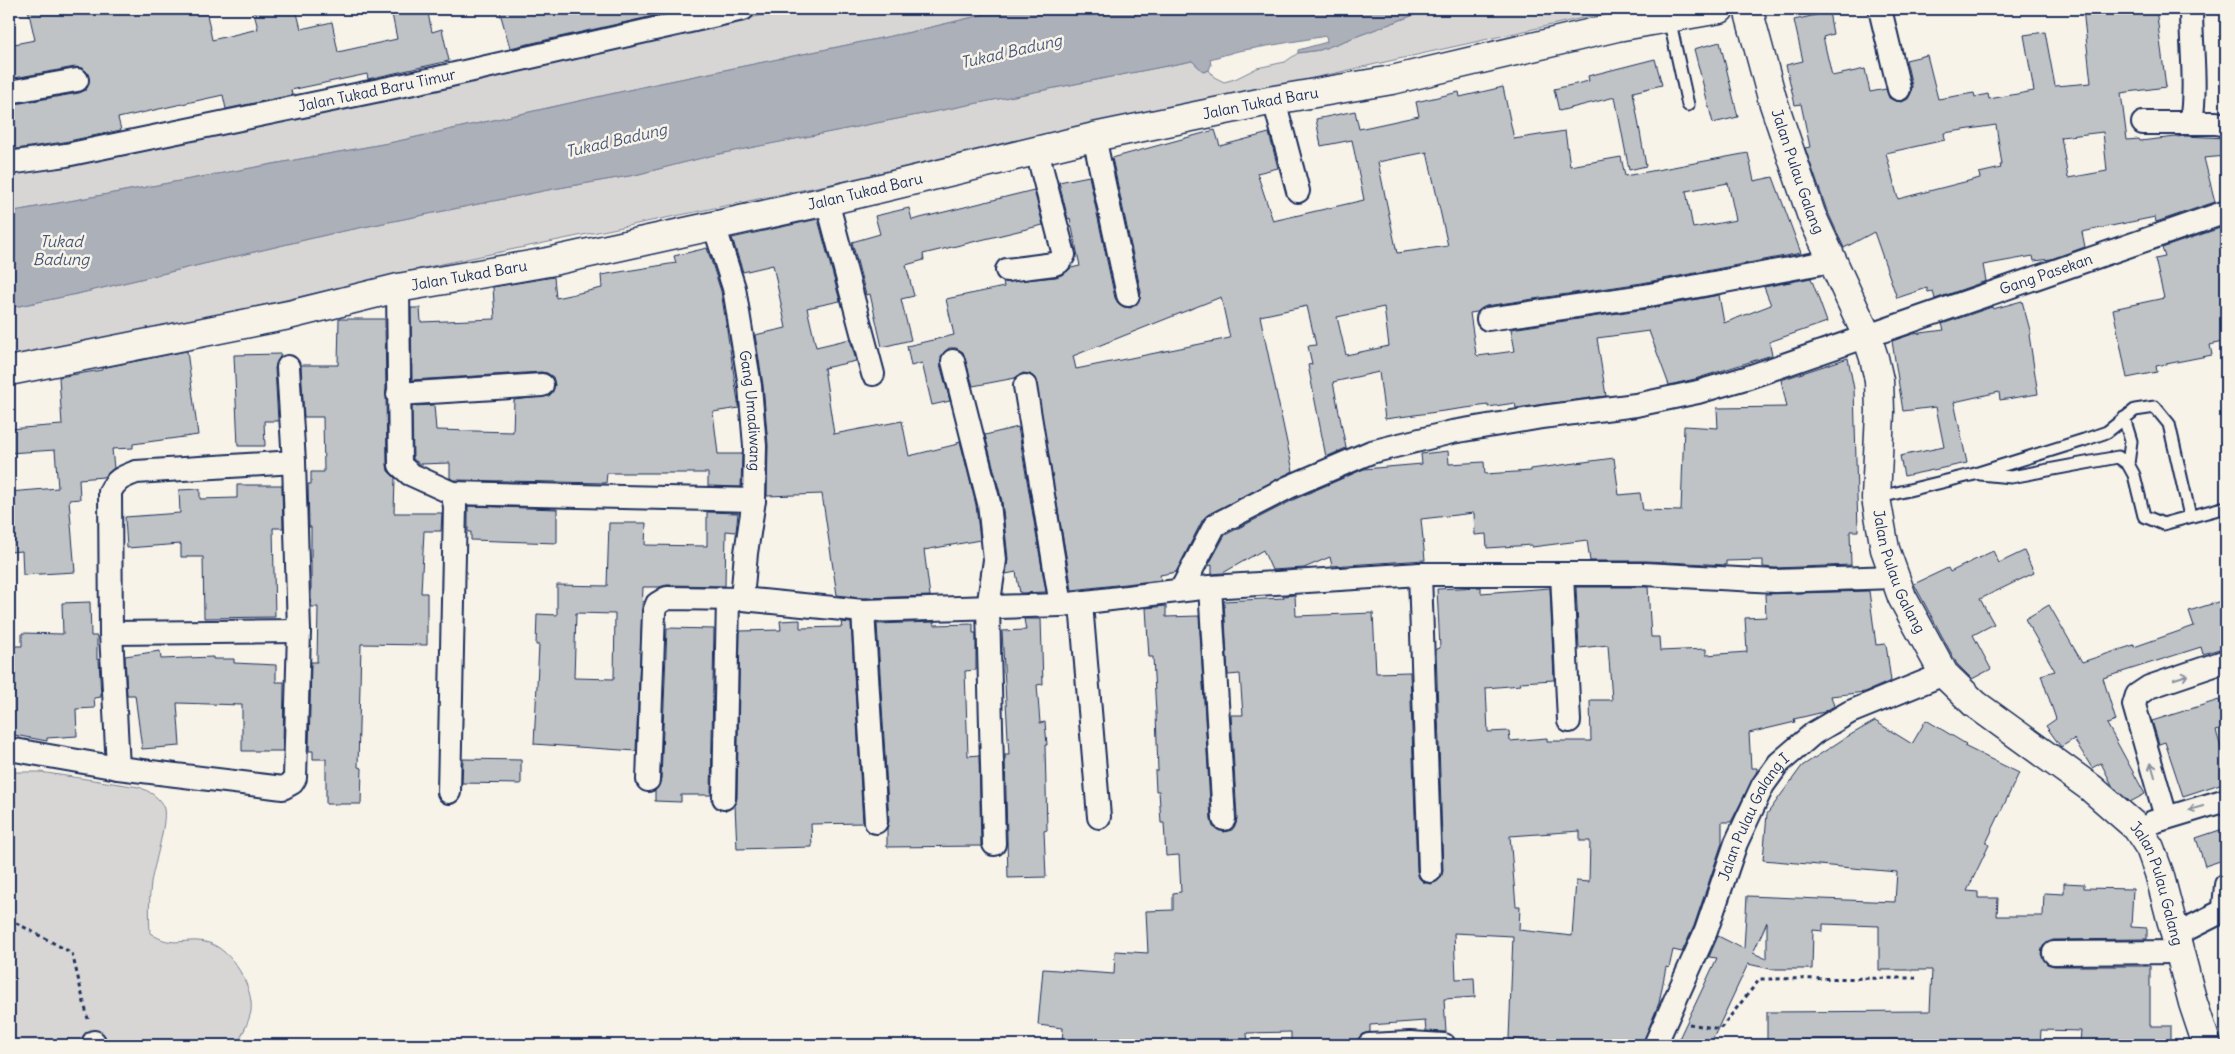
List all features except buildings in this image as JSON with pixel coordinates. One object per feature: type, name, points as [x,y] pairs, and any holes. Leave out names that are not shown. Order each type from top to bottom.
[{"type":"street","name":"Jalan Tukad Baru Timur","points":[[9,164],[66,155],[416,82],[678,15],[743,9]]},
{"type":"street","name":"Jalan Tukad Baru","points":[[9,371],[289,315],[398,288],[548,262],[827,201],[1094,137],[1274,100],[1392,80],[1618,27],[1720,9]]},
{"type":"street","name":"Jalan Pulau Galang","points":[[1748,9],[1772,98],[1811,214],[1867,336],[1879,380],[1880,412],[1876,498],[1885,549],[1894,577],[1914,621],[1944,674],[1975,704],[2091,788],[2137,828],[2150,848],[2179,943],[2193,1003],[2207,1045]]},
{"type":"street","points":[[1880,9],[1899,89]]},
{"type":"street","points":[[2191,9],[2195,96],[2192,123]]},
{"type":"street","points":[[9,92],[77,80]]},
{"type":"street","points":[[1274,100],[1298,191]]},
{"type":"street","points":[[2142,123],[2216,123],[2226,125]]},
{"type":"street","points":[[1094,137],[1128,295]]},
{"type":"street","points":[[1007,270],[1054,264],[1059,262],[1064,255],[1037,151]]},
{"type":"street","points":[[827,201],[873,374]]},
{"type":"street","name":"Gang Pasekan","points":[[1182,590],[1215,525],[1306,479],[1371,452],[1452,432],[1542,417],[1636,405],[1698,392],[1749,377],[2226,212]]},
{"type":"street","name":"Gang Umadiwang","points":[[714,225],[734,288],[750,386],[755,446],[754,500],[746,552],[735,599],[724,798]]},
{"type":"street","points":[[1488,319],[1644,296],[1832,260]]},
{"type":"street","points":[[398,288],[400,465],[410,474],[452,493],[754,500]]},
{"type":"street","points":[[953,361],[989,503],[995,560],[988,608],[994,844]]},
{"type":"street","points":[[9,749],[118,768],[283,788],[292,783],[295,778],[299,631],[294,462],[288,367]]},
{"type":"street","points":[[398,394],[542,386]]},
{"type":"street","points":[[1025,386],[1071,604],[1099,816]]},
{"type":"street","points":[[118,768],[111,633],[110,492],[120,478],[136,472],[294,462]]},
{"type":"street","points":[[449,792],[455,506],[452,493]]},
{"type":"street","points":[[648,780],[655,607],[667,598],[735,599],[863,611],[1071,604],[1210,587],[1420,574],[1645,574],[1770,581],[1894,577]]},
{"type":"street","points":[[1420,574],[1430,871]]},
{"type":"street","points":[[1562,574],[1569,721]]},
{"type":"street","points":[[1210,587],[1224,819]]},
{"type":"street","points":[[863,611],[876,822]]},
{"type":"street","points":[[111,633],[299,631]]},
{"type":"street","points":[[2166,817],[2134,705],[2137,695],[2149,687],[2226,661]]},
{"type":"street","name":"Jalan Pulau Galang I","points":[[1655,1045],[1706,931],[1736,843],[1763,785],[1779,764],[1814,733],[1850,712],[1944,674]]},
{"type":"street","points":[[2137,828],[2166,817],[2226,800]]},
{"type":"street","points":[[2054,953],[2179,943],[2221,912],[2224,907],[2226,885]]},
{"type":"street","points":[[1369,1045],[1410,1043],[1444,1045]]},
{"type":"lane","points":[[1669,18],[1688,105]]},
{"type":"lane","points":[[1876,498],[1975,474],[2106,432],[2135,410],[2154,407],[2168,424],[2190,516]]},
{"type":"lane","points":[[2124,418],[2131,441],[2128,464]]},
{"type":"lane","points":[[1975,474],[2012,477],[2118,457],[2128,464],[2134,475],[2144,516],[2163,524],[2226,507]]},
{"type":"path","points":[[9,919],[72,953],[94,1044]]},
{"type":"path","points":[[1667,1020],[1720,1029],[1760,979],[1916,978]]},
{"type":"shaded area","points":[[793,9],[1007,9],[911,32],[656,84],[394,142],[9,212],[9,172]]},
{"type":"shaded area","points":[[1430,9],[1623,9],[914,167],[437,265],[268,304],[9,358],[9,308],[77,294],[334,233],[553,189],[635,175],[713,155],[1192,61],[1204,72],[1209,70],[1214,77],[1224,82],[1235,79],[1257,68],[1285,62],[1298,53],[1320,50]]},
{"type":"shaded area","points":[[9,772],[40,772],[139,787],[151,793],[160,801],[164,809],[164,816],[162,834],[151,882],[150,933],[166,941],[201,941],[209,943],[226,953],[240,971],[251,1002],[250,1015],[238,1044],[9,1045]]},
{"type":"water","name":"Tukad Badung","points":[[1007,9],[1430,9],[1320,50],[1298,53],[1298,50],[1327,42],[1326,36],[1238,51],[1210,59],[1211,65],[1209,70],[1204,72],[1192,61],[714,155],[635,175],[553,189],[334,233],[77,294],[9,308],[9,212],[394,142],[656,84],[911,32]]}]
